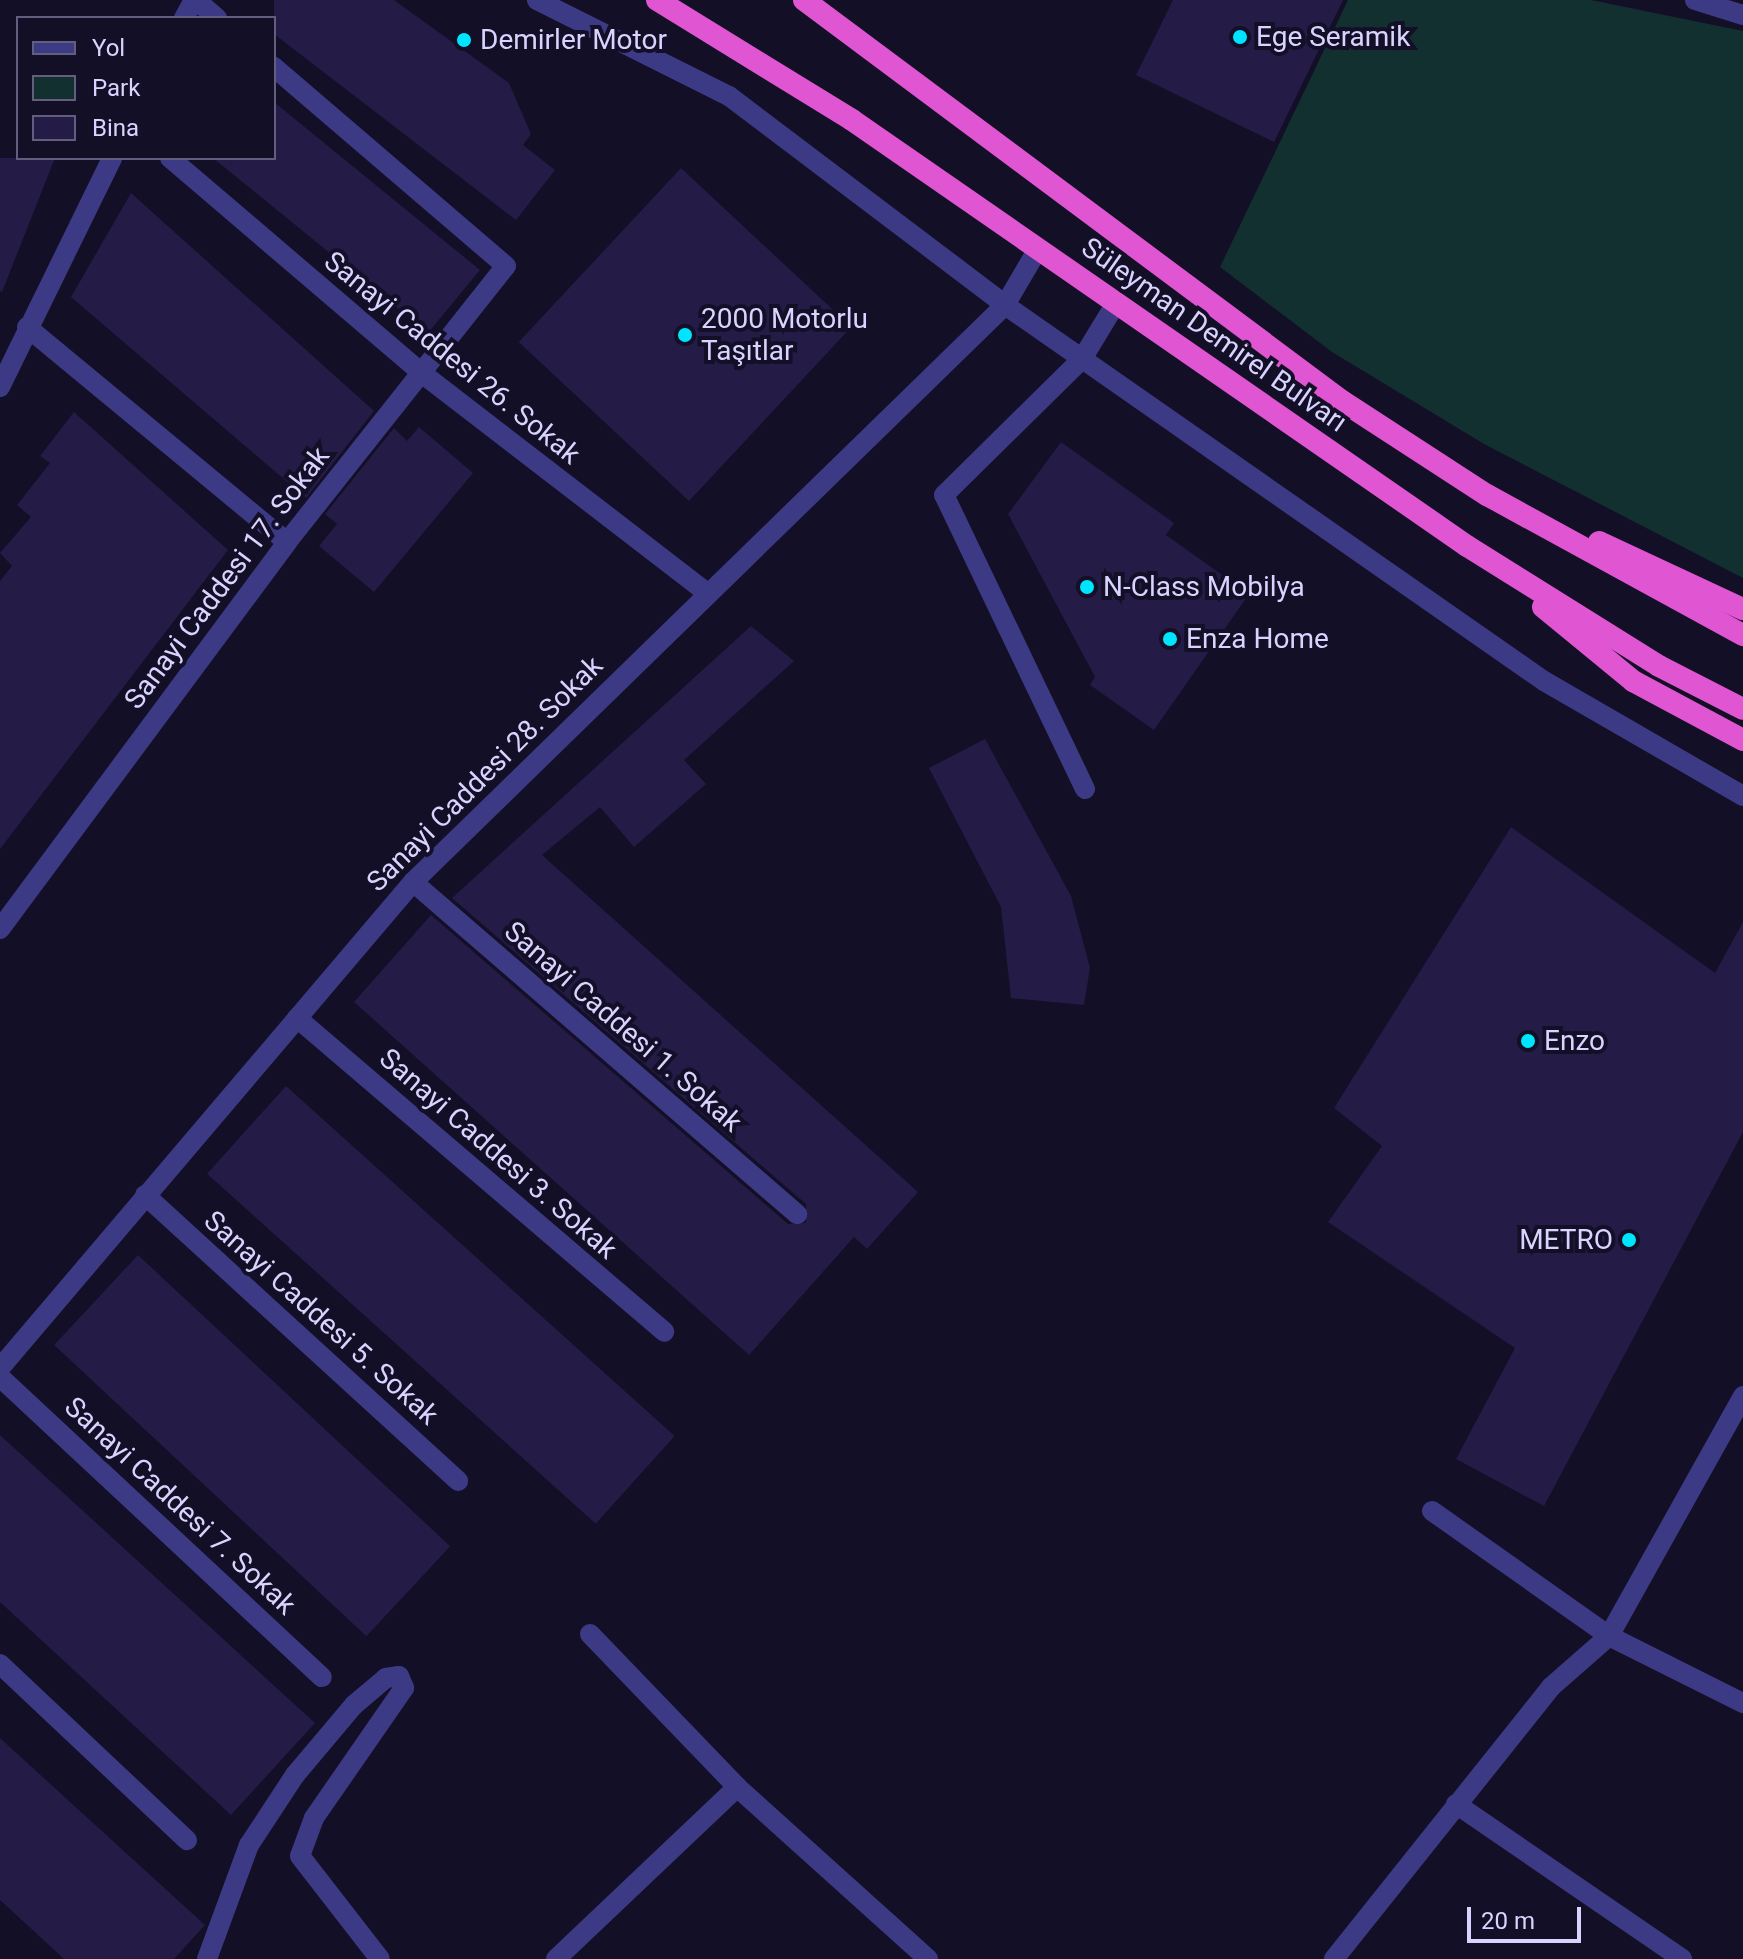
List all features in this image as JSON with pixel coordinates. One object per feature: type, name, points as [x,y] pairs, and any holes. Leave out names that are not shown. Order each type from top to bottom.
[{"type":"highway","name":"Süleyman Demirel Bulvarı","points":[[657,0],[852,120],[1467,546],[1659,666],[1743,709]]},
{"type":"highway","name":"Süleyman Demirel Bulvarı","points":[[815,4],[1342,401],[1487,495],[1743,635]]},
{"type":"highway","points":[[1487,495],[1743,609]]},
{"type":"highway","points":[[1467,546],[1633,681],[1743,740]]},
{"type":"street","points":[[195,0],[215,16]]},
{"type":"street","points":[[537,0],[729,96],[1005,305],[1544,681],[1743,796]]},
{"type":"street","points":[[1695,0],[1743,15]]},
{"type":"street","name":"Sanayi Caddesi 17. Sokak","points":[[0,929],[287,542],[419,371],[506,266],[276,69]]},
{"type":"street","points":[[0,387],[111,160]]},
{"type":"street","name":"Sanayi Caddesi 26. Sokak","points":[[172,160],[419,371],[706,592]]},
{"type":"street","name":"Sanayi Caddesi 28. Sokak","points":[[0,1368],[413,882],[706,592],[1005,305],[1038,249]]},
{"type":"street","points":[[1085,789],[944,495],[1082,359],[1116,303]]},
{"type":"street","points":[[27,327],[287,542]]},
{"type":"street","name":"Sanayi Caddesi 1. Sokak","points":[[413,882],[797,1214]]},
{"type":"street","name":"Sanayi Caddesi 3. Sokak","points":[[297,1018],[664,1332]]},
{"type":"street","name":"Sanayi Caddesi 5. Sokak","points":[[145,1195],[458,1481]]},
{"type":"street","name":"Sanayi Caddesi 7. Sokak","points":[[0,1377],[322,1677]]},
{"type":"street","points":[[1334,1959],[1551,1687],[1609,1636],[1743,1396]]},
{"type":"street","points":[[1432,1511],[1609,1636],[1743,1703]]},
{"type":"street","points":[[590,1634],[737,1787],[928,1959]]},
{"type":"street","points":[[0,1664],[187,1840]]},
{"type":"street","points":[[207,1959],[249,1845],[295,1775],[354,1705],[386,1678],[399,1676],[404,1688],[314,1818],[300,1856],[380,1959]]},
{"type":"street","points":[[556,1959],[737,1787]]},
{"type":"street","points":[[1456,1804],[1682,1959]]},
{"type":"green space","points":[[1348,0],[1591,0],[1743,31],[1743,578],[1484,444],[1332,352],[1220,267]]},
{"type":"building","points":[[274,0],[394,0],[509,83],[531,134],[523,145],[555,170],[516,220],[276,36]]},
{"type":"building","name":"Ege Seramik","points":[[1173,0],[1343,0],[1274,142],[1136,75]]},
{"type":"building","points":[[276,104],[480,270],[428,333],[215,160],[276,160]]},
{"type":"building","points":[[0,158],[54,160],[2,292]]},
{"type":"building","name":"2000 Motorlu Taşıtlar","points":[[681,168],[851,327],[689,501],[519,342]]},
{"type":"building","points":[[131,193],[374,411],[306,498],[71,297]]},
{"type":"building","points":[[74,412],[228,550],[0,849],[0,581],[12,566],[0,553],[31,517],[17,505],[50,463],[40,456]]},
{"type":"building","points":[[419,427],[473,473],[374,592],[319,546],[337,524],[325,514],[394,428],[407,441]]},
{"type":"building","points":[[1061,442],[1174,523],[1166,535],[1249,594],[1154,730],[1090,685],[1095,677],[1008,514]]},
{"type":"building","points":[[751,626],[794,661],[684,760],[706,784],[634,847],[600,807],[542,855],[918,1192],[867,1249],[854,1237],[749,1355],[354,1002],[431,915],[788,1224],[806,1223],[806,1204],[452,898]]},
{"type":"building","points":[[985,739],[1071,896],[1090,968],[1084,1005],[1011,998],[1001,907],[929,768]]},
{"type":"building","name":"Enzo","points":[[1511,827],[1715,973],[1743,922],[1743,1132],[1544,1506],[1456,1459],[1515,1348],[1328,1222],[1382,1146],[1334,1108]]},
{"type":"building","points":[[286,1086],[675,1436],[596,1524],[207,1174]]},
{"type":"building","points":[[138,1255],[450,1546],[366,1636],[54,1345]]},
{"type":"building","points":[[0,1435],[315,1723],[231,1815],[0,1602]]},
{"type":"building","points":[[0,1738],[205,1925],[174,1959],[64,1959],[0,1900]]},
{"type":"place","name":"Ege Seramik","points":[[1240,37]]},
{"type":"place","name":"Demirler Motor","points":[[464,40]]},
{"type":"place","name":"2000 Motorlu Taşıtlar","points":[[685,335]]},
{"type":"place","name":"N-Class Mobilya","points":[[1087,587]]},
{"type":"place","name":"Enza Home","points":[[1170,639]]},
{"type":"place","name":"Enzo","points":[[1528,1041]]},
{"type":"place","name":"METRO","points":[[1629,1240]]}]
